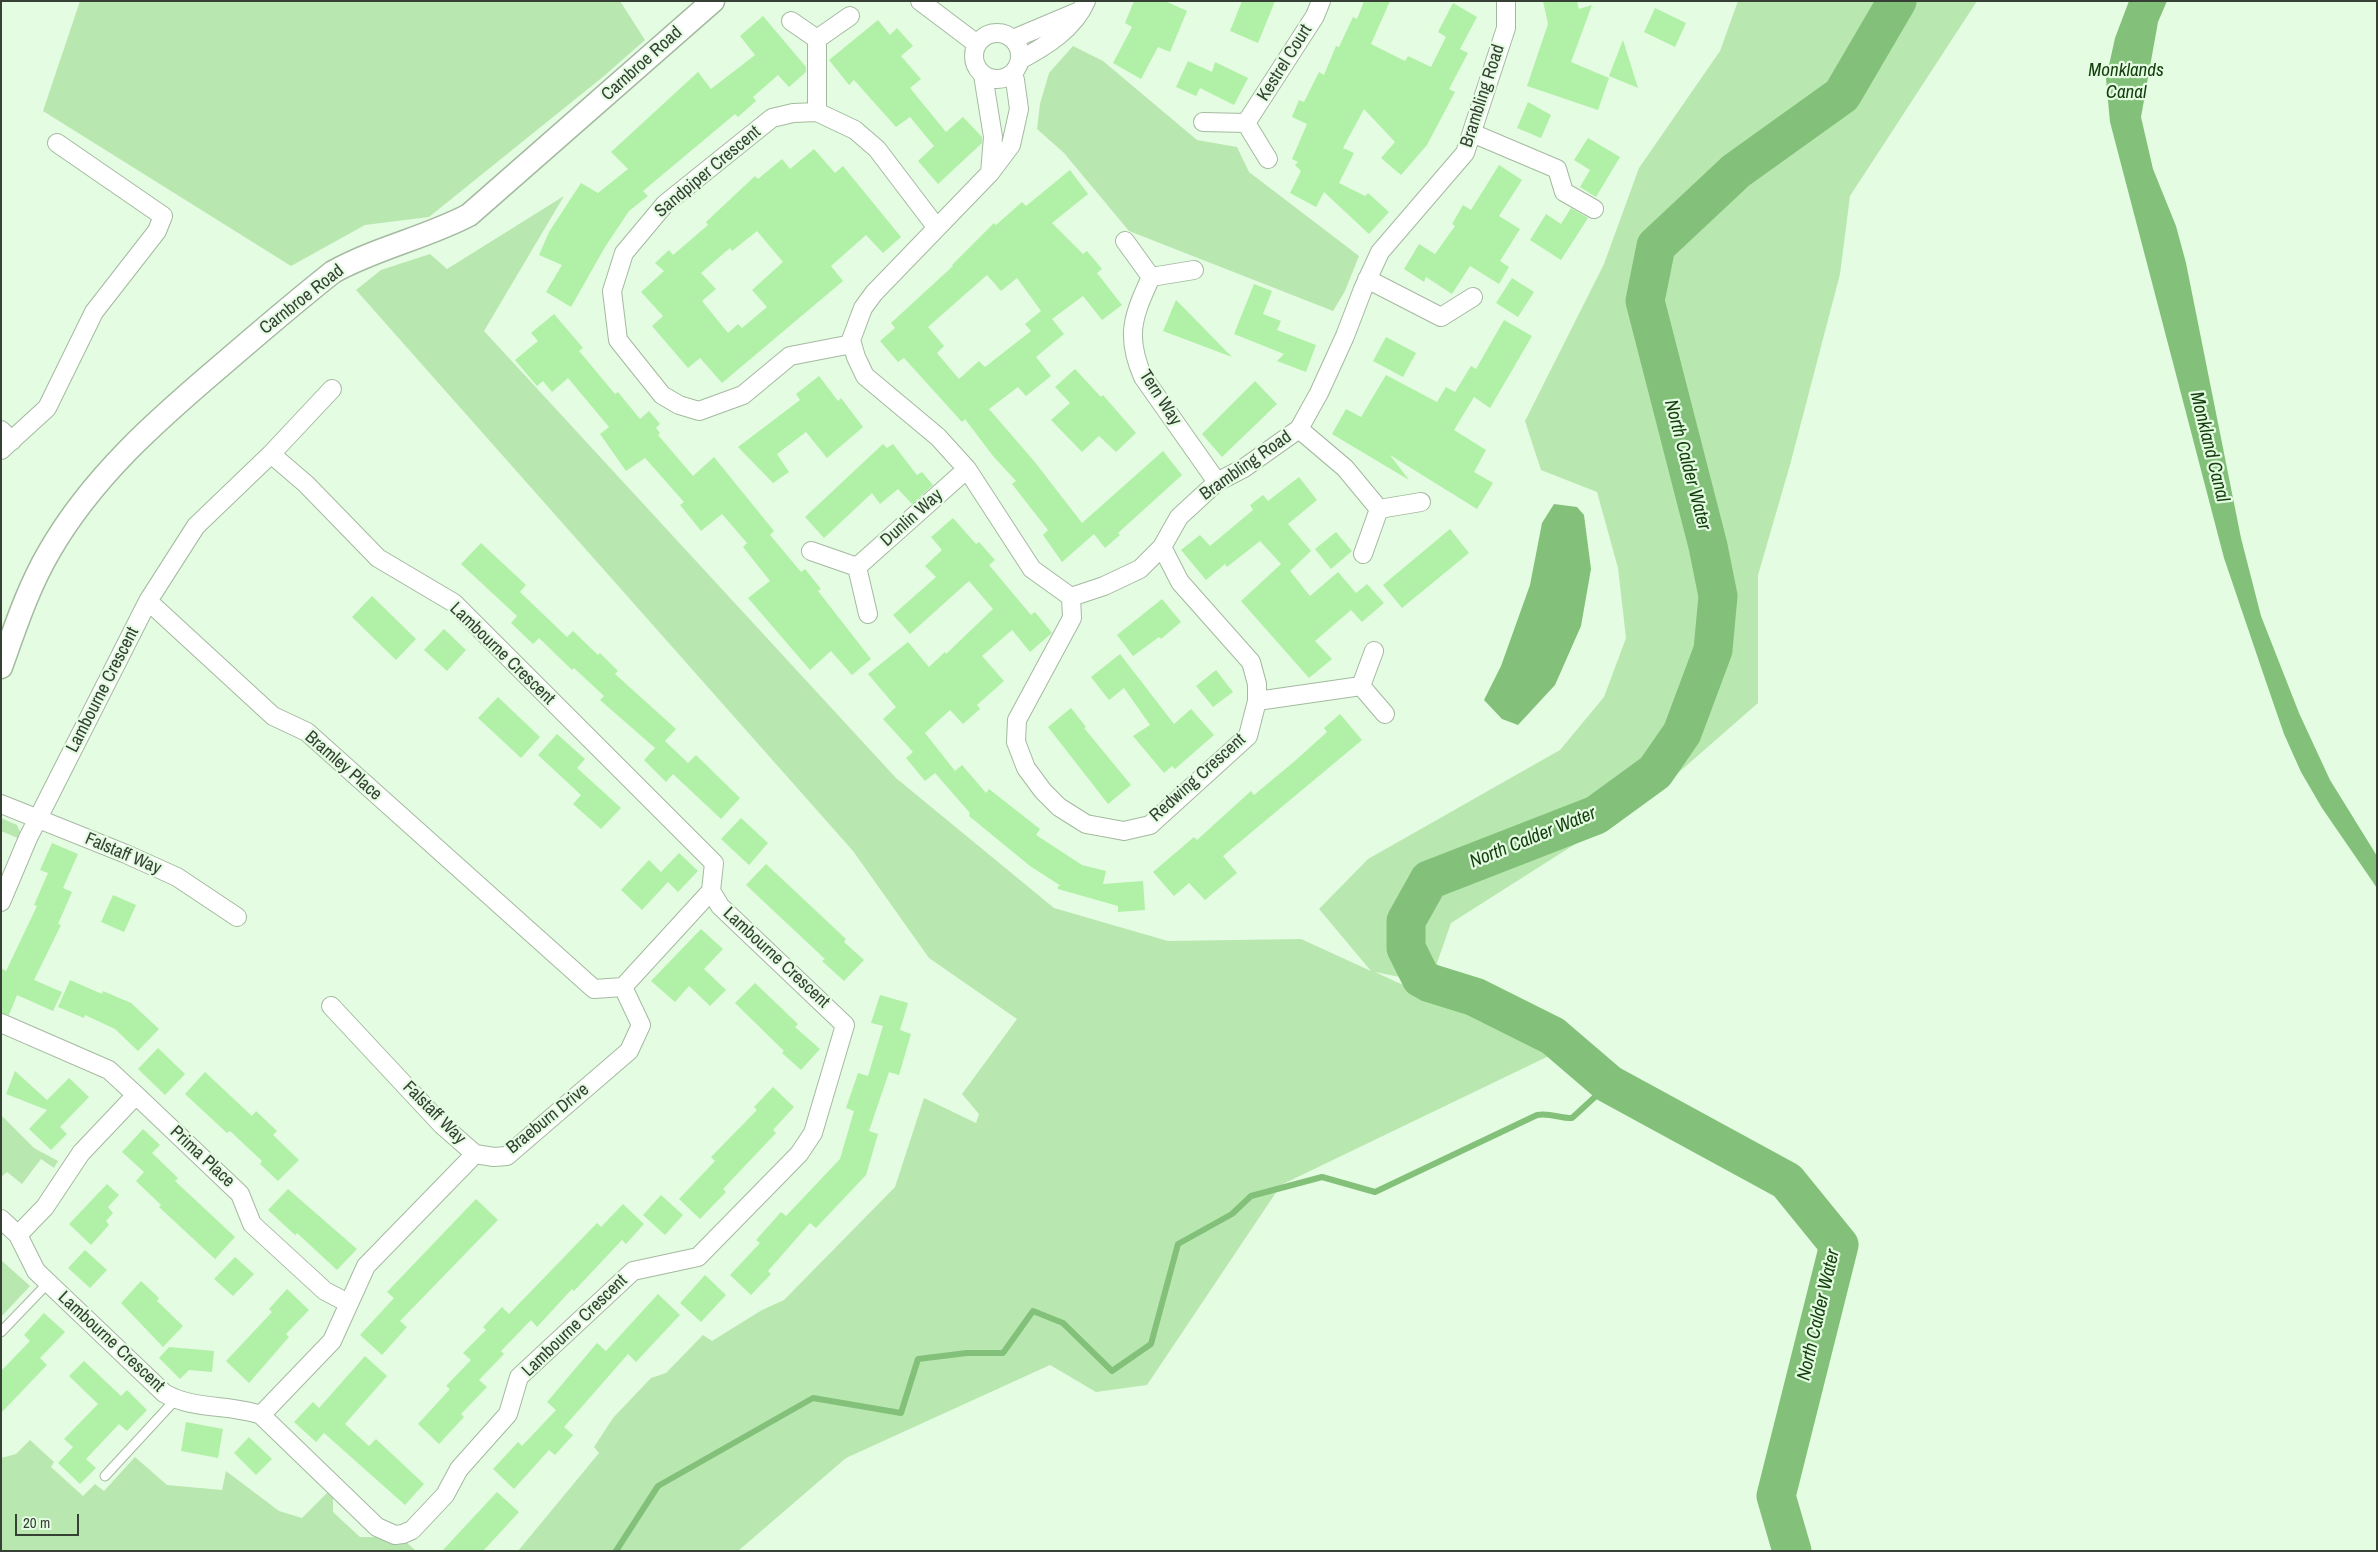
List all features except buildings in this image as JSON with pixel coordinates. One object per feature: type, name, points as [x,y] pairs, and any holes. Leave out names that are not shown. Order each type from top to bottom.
[{"type":"street","name":"Carnbroe Road","points":[[1,667],[26,599],[49,552],[87,496],[133,443],[192,390],[333,272],[361,257],[439,231],[469,215],[713,1]]},
{"type":"street","points":[[920,1],[977,44]]},
{"type":"street","name":"Kestrel Court","points":[[1246,123],[1315,16],[1321,1]]},
{"type":"street","name":"Brambling Road","points":[[1072,597],[1104,586],[1140,569],[1162,547],[1178,517],[1218,482],[1244,468],[1299,430],[1320,392],[1380,252],[1466,153],[1506,28],[1506,1]]},
{"type":"street","points":[[1013,39],[1085,5]]},
{"type":"street","points":[[1072,597],[1032,569],[968,469],[938,438],[865,376],[856,357],[852,340],[863,308],[874,293],[990,172],[1011,145],[1019,109],[1015,80],[1016,67],[1018,45],[1013,39],[1001,32],[993,32],[982,37],[977,44],[974,58],[978,69],[983,74],[1001,79],[1016,67],[1060,35],[1085,5]]},
{"type":"street","points":[[817,39],[850,16]]},
{"type":"street","points":[[791,21],[817,39]]},
{"type":"street","points":[[817,39],[817,112]]},
{"type":"street","points":[[983,74],[993,137],[990,172]]},
{"type":"street","name":"Sandpiper Crescent","points":[[852,344],[790,356],[743,394],[699,411],[679,405],[662,395],[618,340],[612,291],[624,253],[665,204],[772,118],[793,113],[817,112],[855,130],[877,149],[937,228]]},
{"type":"street","points":[[1203,122],[1246,123],[1268,160]]},
{"type":"street","points":[[1472,133],[1557,169],[1564,192],[1594,208]]},
{"type":"street","points":[[5,440],[47,408],[94,312],[157,232],[163,216],[57,143]]},
{"type":"street","points":[[1125,241],[1151,277],[1194,270]]},
{"type":"street","name":"Tern Way","points":[[1151,277],[1139,302],[1131,339],[1136,361],[1143,377],[1218,482]]},
{"type":"street","points":[[1367,279],[1441,317],[1472,297]]},
{"type":"street","points":[[271,454],[332,389]]},
{"type":"street","points":[[1299,430],[1345,468],[1379,508]]},
{"type":"street","name":"Lambourne Crescent","points":[[1,902],[38,819],[148,601],[196,526],[271,454],[306,484],[378,558],[454,603],[714,863],[711,891],[720,906],[845,1026],[813,1133],[799,1154],[698,1257],[633,1271],[520,1377],[508,1414],[459,1469],[445,1495],[412,1530],[403,1534],[395,1535],[377,1527],[262,1415],[246,1410],[176,1399],[164,1393],[36,1272],[18,1235],[1,1219]]},
{"type":"street","name":"Dunlin Way","points":[[857,568],[968,469]]},
{"type":"street","points":[[1379,508],[1421,502]]},
{"type":"street","points":[[1363,554],[1379,508]]},
{"type":"street","name":"Redwing Crescent","points":[[1072,597],[1072,618],[1017,720],[1016,742],[1026,768],[1043,791],[1060,807],[1086,824],[1124,831],[1150,824],[1248,736],[1257,701],[1257,684],[1251,662],[1180,582],[1162,547]]},
{"type":"street","points":[[811,551],[857,568],[868,614]]},
{"type":"street","name":"Bramley Place","points":[[148,601],[273,716],[307,732],[594,990],[623,987]]},
{"type":"street","points":[[1361,686],[1374,651]]},
{"type":"street","points":[[1257,701],[1361,686]]},
{"type":"street","points":[[1361,686],[1385,714]]},
{"type":"street","name":"Falstaff Way","points":[[1,804],[126,854],[177,877],[237,917]]},
{"type":"street","points":[[623,987],[711,891]]},
{"type":"street","name":"Braeburn Drive","points":[[475,1154],[494,1157],[507,1156],[629,1051],[641,1025],[623,987]]},
{"type":"street","name":"Falstaff Way","points":[[331,1006],[442,1125],[475,1154]]},
{"type":"street","points":[[1,1023],[109,1070],[136,1095],[81,1153],[45,1207],[18,1235]]},
{"type":"street","name":"Prima Place","points":[[136,1095],[240,1194],[252,1224],[325,1291],[348,1303]]},
{"type":"street","points":[[262,1415],[332,1340],[366,1266],[475,1154]]},
{"type":"lane","name":"Lambourne Crescent","points":[[1,1332],[48,1282]]},
{"type":"lane","name":"Lambourne Crescent","points":[[106,1476],[176,1399]]},
{"type":"shaded area","points":[[80,1],[620,1],[645,40],[604,76],[429,217],[365,225],[291,266],[43,111]]},
{"type":"shaded area","points":[[1738,1],[1977,1],[1850,196],[1840,274],[1790,465],[1758,575],[1758,703],[1654,794],[1451,923],[1430,983],[1375,972],[1553,1054],[1281,1185],[1147,1385],[1096,1392],[1050,1365],[846,1458],[738,1551],[518,1551],[599,1453],[594,1447],[613,1418],[651,1378],[666,1373],[703,1335],[712,1341],[762,1310],[784,1300],[895,1187],[924,1098],[976,1123],[979,1114],[962,1094],[1017,1019],[929,958],[853,851],[356,290],[381,270],[430,254],[447,269],[564,196],[484,331],[896,778],[1054,908],[1168,941],[1301,939],[1371,971],[1319,909],[1368,859],[1560,750],[1604,697],[1626,638],[1618,568],[1597,492],[1541,470],[1525,421],[1604,264],[1639,168],[1720,51]]},
{"type":"shaded area","points":[[1073,46],[1103,61],[1197,140],[1237,147],[1249,172],[1359,256],[1345,291],[1333,311],[1129,231],[1064,153],[1037,129],[1040,104],[1049,73]]},
{"type":"shaded area","points":[[1,818],[17,825],[21,834],[20,839],[1,831]]},
{"type":"shaded area","points":[[1,1115],[34,1148],[58,1161],[54,1168],[41,1159],[22,1184],[7,1172],[1,1177]]},
{"type":"shaded area","points":[[1,1260],[30,1286],[1,1317]]},
{"type":"shaded area","points":[[30,1440],[54,1462],[51,1467],[83,1496],[95,1484],[104,1491],[135,1457],[167,1485],[222,1490],[226,1471],[279,1511],[302,1518],[328,1492],[333,1497],[333,1512],[360,1537],[376,1537],[395,1544],[405,1541],[416,1551],[1,1551],[1,1458],[16,1454]]},
{"type":"water","name":"Monklands Canal","points":[[2129,1],[2167,1],[2158,22],[2141,117],[2153,169],[2176,226],[2186,263],[2241,538],[2261,616],[2299,713],[2330,780],[2377,856],[2377,888],[2322,808],[2301,772],[2284,734],[2224,558],[2110,122],[2106,79],[2115,38]]},
{"type":"water","points":[[1554,504],[1577,507],[1584,515],[1591,569],[1581,626],[1555,685],[1518,725],[1502,719],[1484,700],[1501,666],[1530,585],[1542,523]]},
{"type":"waterway","name":"North Calder Water","points":[[1792,1551],[1776,1496],[1839,1245],[1787,1181],[1609,1084],[1553,1036],[1475,997],[1430,983],[1421,978],[1406,948],[1406,921],[1429,880],[1596,815],[1655,772],[1682,733],[1713,650],[1718,596],[1708,546],[1645,301],[1656,246],[1736,171],[1842,95],[1897,1]]},
{"type":"waterway","points":[[616,1551],[658,1486],[813,1398],[901,1413],[918,1359],[967,1353],[1003,1353],[1033,1311],[1063,1323],[1112,1371],[1151,1344],[1178,1244],[1232,1214],[1251,1196],[1322,1177],[1375,1192],[1537,1115],[1572,1118],[1609,1084]]},
{"type":"water label","name":"Monkland Canal","points":[[2209,447]]}]
